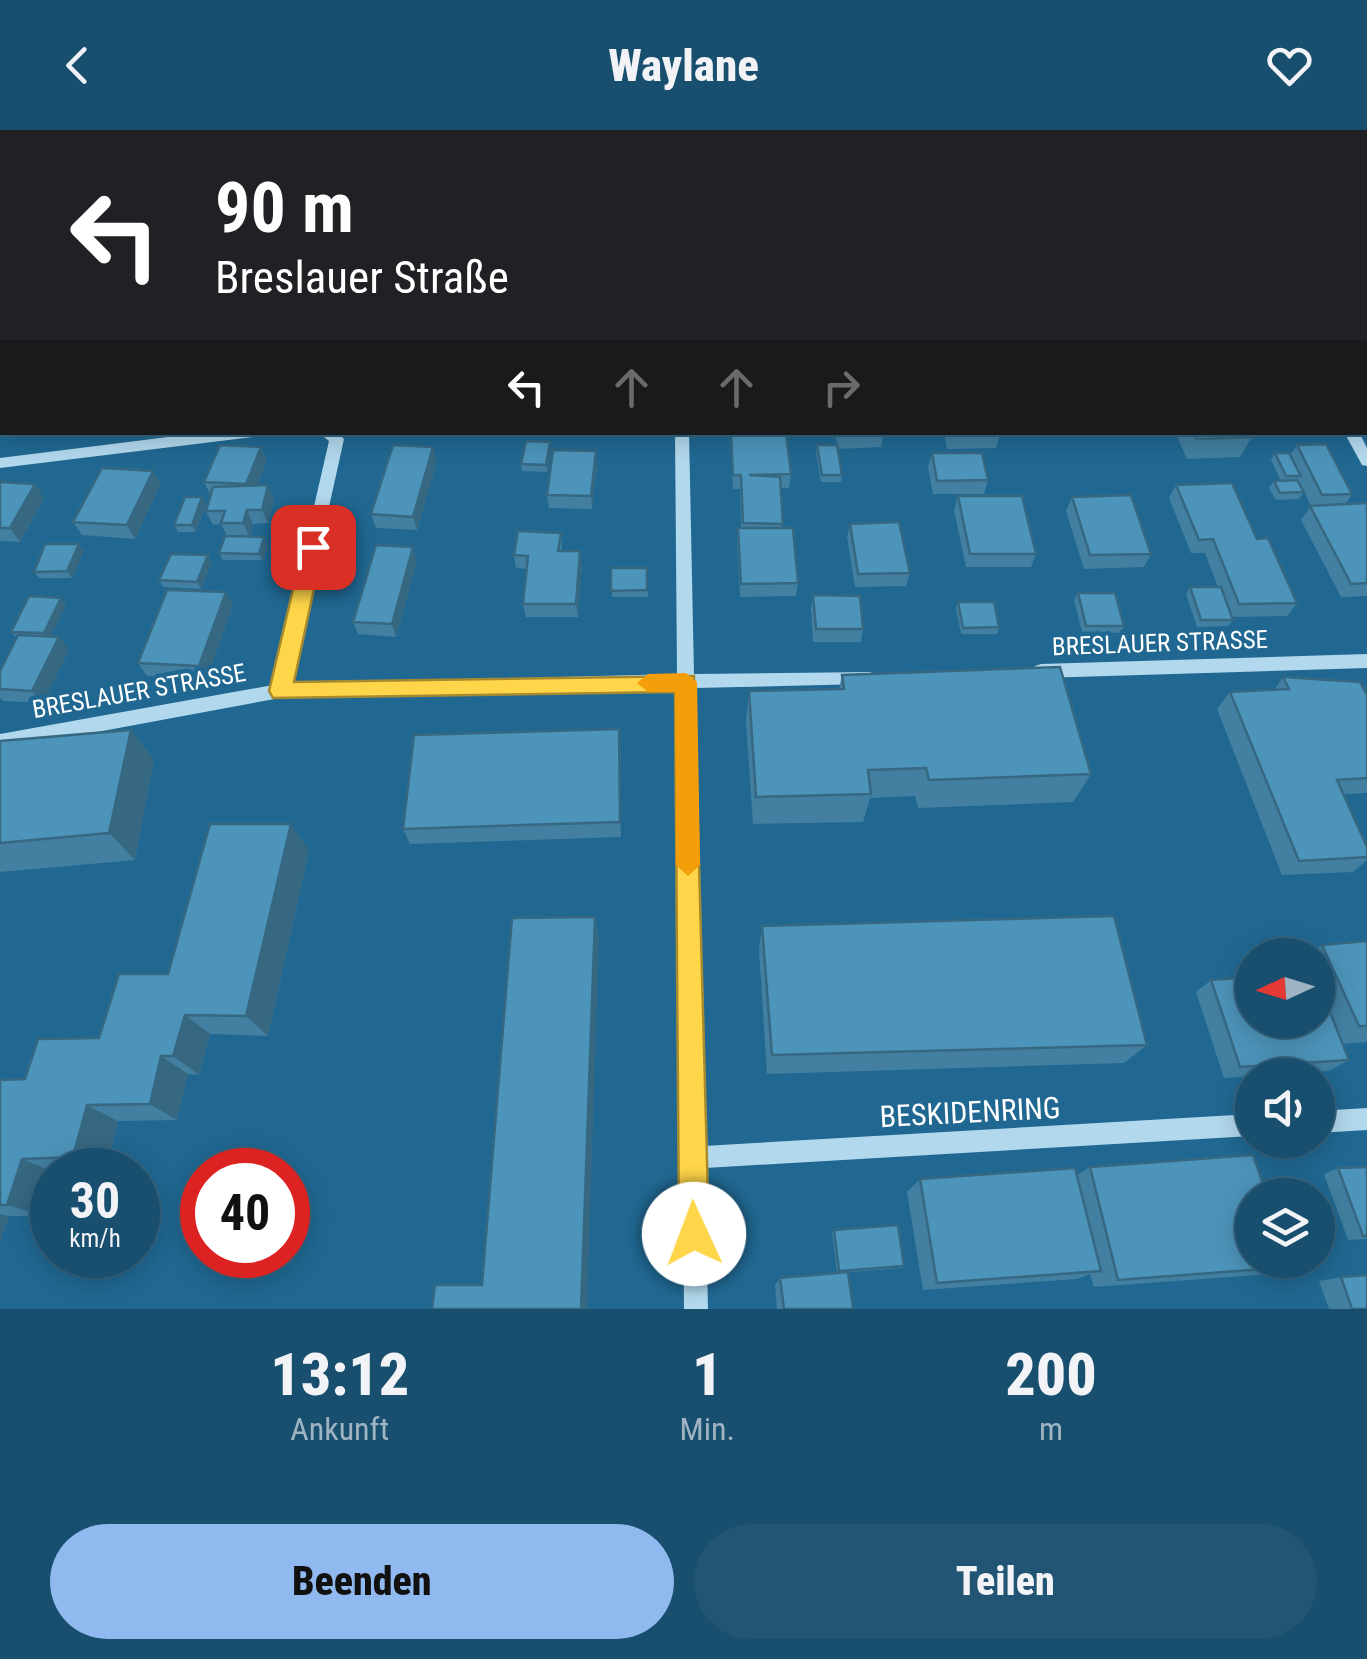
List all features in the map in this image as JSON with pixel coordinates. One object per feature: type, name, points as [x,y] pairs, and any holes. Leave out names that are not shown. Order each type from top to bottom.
[{"type":"street","points":[[0,463],[229,435]]},
{"type":"street","points":[[280,691],[337,439],[330,435]]},
{"type":"street","points":[[682,435],[696,1309]]},
{"type":"street","points":[[1353,435],[1367,461]]},
{"type":"street","name":"BRESLAUER STRASSE","points":[[1017,672],[1367,661]]},
{"type":"street","name":"BRESLAUER STRASSE","points":[[0,742],[280,691],[881,676]]},
{"type":"street","points":[[1335,1121],[1367,1119]]},
{"type":"street","name":"BESKIDENRING","points":[[692,1158],[1235,1126]]},
{"type":"building","points":[[731,435],[786,435],[791,474],[749,475],[780,477],[783,524],[743,523],[741,475],[733,475]]},
{"type":"building","points":[[1195,435],[1252,437],[1197,439]]},
{"type":"building","points":[[526,441],[550,442],[546,465],[521,464]]},
{"type":"building","points":[[1326,444],[1352,494],[1322,495],[1297,445]]},
{"type":"building","points":[[220,445],[261,447],[246,484],[204,482]]},
{"type":"building","points":[[393,445],[433,447],[413,517],[371,514]]},
{"type":"building","points":[[817,445],[837,445],[842,475],[822,475]]},
{"type":"building","points":[[553,450],[596,451],[591,496],[547,495]]},
{"type":"building","points":[[932,453],[982,453],[988,480],[937,481]]},
{"type":"building","points":[[1275,453],[1289,453],[1301,476],[1286,476]]},
{"type":"building","points":[[102,468],[153,471],[127,525],[73,522]]},
{"type":"building","points":[[1297,480],[1304,492],[1280,493],[1274,481]]},
{"type":"building","points":[[0,482],[35,484],[10,528],[0,528]]},
{"type":"building","points":[[1232,483],[1257,539],[1268,538],[1297,603],[1239,604],[1213,539],[1199,540],[1176,485]]},
{"type":"building","points":[[268,485],[262,510],[247,510],[243,523],[221,523],[225,511],[206,511],[213,487]]},
{"type":"building","points":[[1131,495],[1151,554],[1090,555],[1072,497]]},
{"type":"building","points":[[958,496],[1022,496],[1036,554],[970,554]]},
{"type":"building","points":[[185,497],[202,497],[192,525],[174,525]]},
{"type":"building","points":[[1367,503],[1367,583],[1351,584],[1310,506]]},
{"type":"building","points":[[899,522],[910,573],[858,574],[850,524]]},
{"type":"building","points":[[738,528],[793,528],[798,583],[741,584]]},
{"type":"building","points":[[518,531],[561,533],[558,551],[580,551],[576,604],[523,604],[528,556],[514,555]]},
{"type":"building","points":[[225,536],[264,537],[259,554],[219,553]]},
{"type":"building","points":[[45,544],[79,544],[67,571],[34,572]]},
{"type":"building","points":[[376,545],[413,547],[392,624],[353,622]]},
{"type":"building","points":[[171,554],[208,555],[197,582],[159,580]]},
{"type":"building","points":[[611,568],[647,568],[647,590],[611,591]]},
{"type":"building","points":[[1190,587],[1221,587],[1233,620],[1201,620]]},
{"type":"building","points":[[167,590],[226,592],[199,666],[138,663]]},
{"type":"building","points":[[1078,593],[1115,593],[1124,626],[1086,626]]},
{"type":"building","points":[[813,595],[860,596],[863,629],[816,629]]},
{"type":"building","points":[[29,596],[61,598],[44,633],[11,632]]},
{"type":"building","points":[[958,602],[994,602],[999,627],[963,628]]},
{"type":"building","points":[[18,635],[59,637],[32,691],[0,689],[0,671]]},
{"type":"building","points":[[1060,667],[1091,774],[929,780],[926,768],[868,770],[871,794],[756,797],[749,691],[844,689],[842,675]]},
{"type":"building","points":[[1283,677],[1360,682],[1367,694],[1367,778],[1337,780],[1367,847],[1367,857],[1299,861],[1230,692],[1289,689]]},
{"type":"building","points":[[619,729],[620,822],[403,829],[414,735]]},
{"type":"building","points":[[131,730],[109,833],[0,843],[0,741]]},
{"type":"building","points":[[210,824],[291,824],[246,1016],[185,1015],[173,1056],[161,1056],[150,1104],[87,1105],[75,1148],[30,1148],[30,1159],[22,1159],[7,1205],[0,1205],[0,1080],[25,1079],[38,1039],[99,1038],[119,974],[168,974]]},
{"type":"building","points":[[1114,916],[1147,1045],[772,1055],[762,926]]},
{"type":"building","points":[[595,917],[581,1309],[432,1309],[435,1285],[482,1285],[512,918]]},
{"type":"building","points":[[1367,941],[1367,1026],[1359,1026],[1335,973],[1335,944]]},
{"type":"building","points":[[1235,978],[1235,1038],[1335,1038],[1335,1025],[1349,1060],[1237,1058],[1211,980]]},
{"type":"building","points":[[1254,1158],[1261,1178],[1235,1178],[1235,1271],[1118,1280],[1090,1167]]},
{"type":"building","points":[[1367,1167],[1367,1236],[1363,1236],[1338,1168]]},
{"type":"building","points":[[1075,1168],[1101,1271],[937,1283],[920,1179]]},
{"type":"building","points":[[898,1225],[904,1266],[839,1271],[834,1230]]},
{"type":"building","points":[[848,1272],[853,1309],[784,1309],[780,1278]]},
{"type":"building","points":[[1367,1275],[1367,1309],[1352,1309],[1341,1277]]},
{"type":"slow traffic","points":[[648,683],[686,682],[688,865]]},
{"type":"route","points":[[313,547],[280,691],[686,682],[694,1234]]}]
